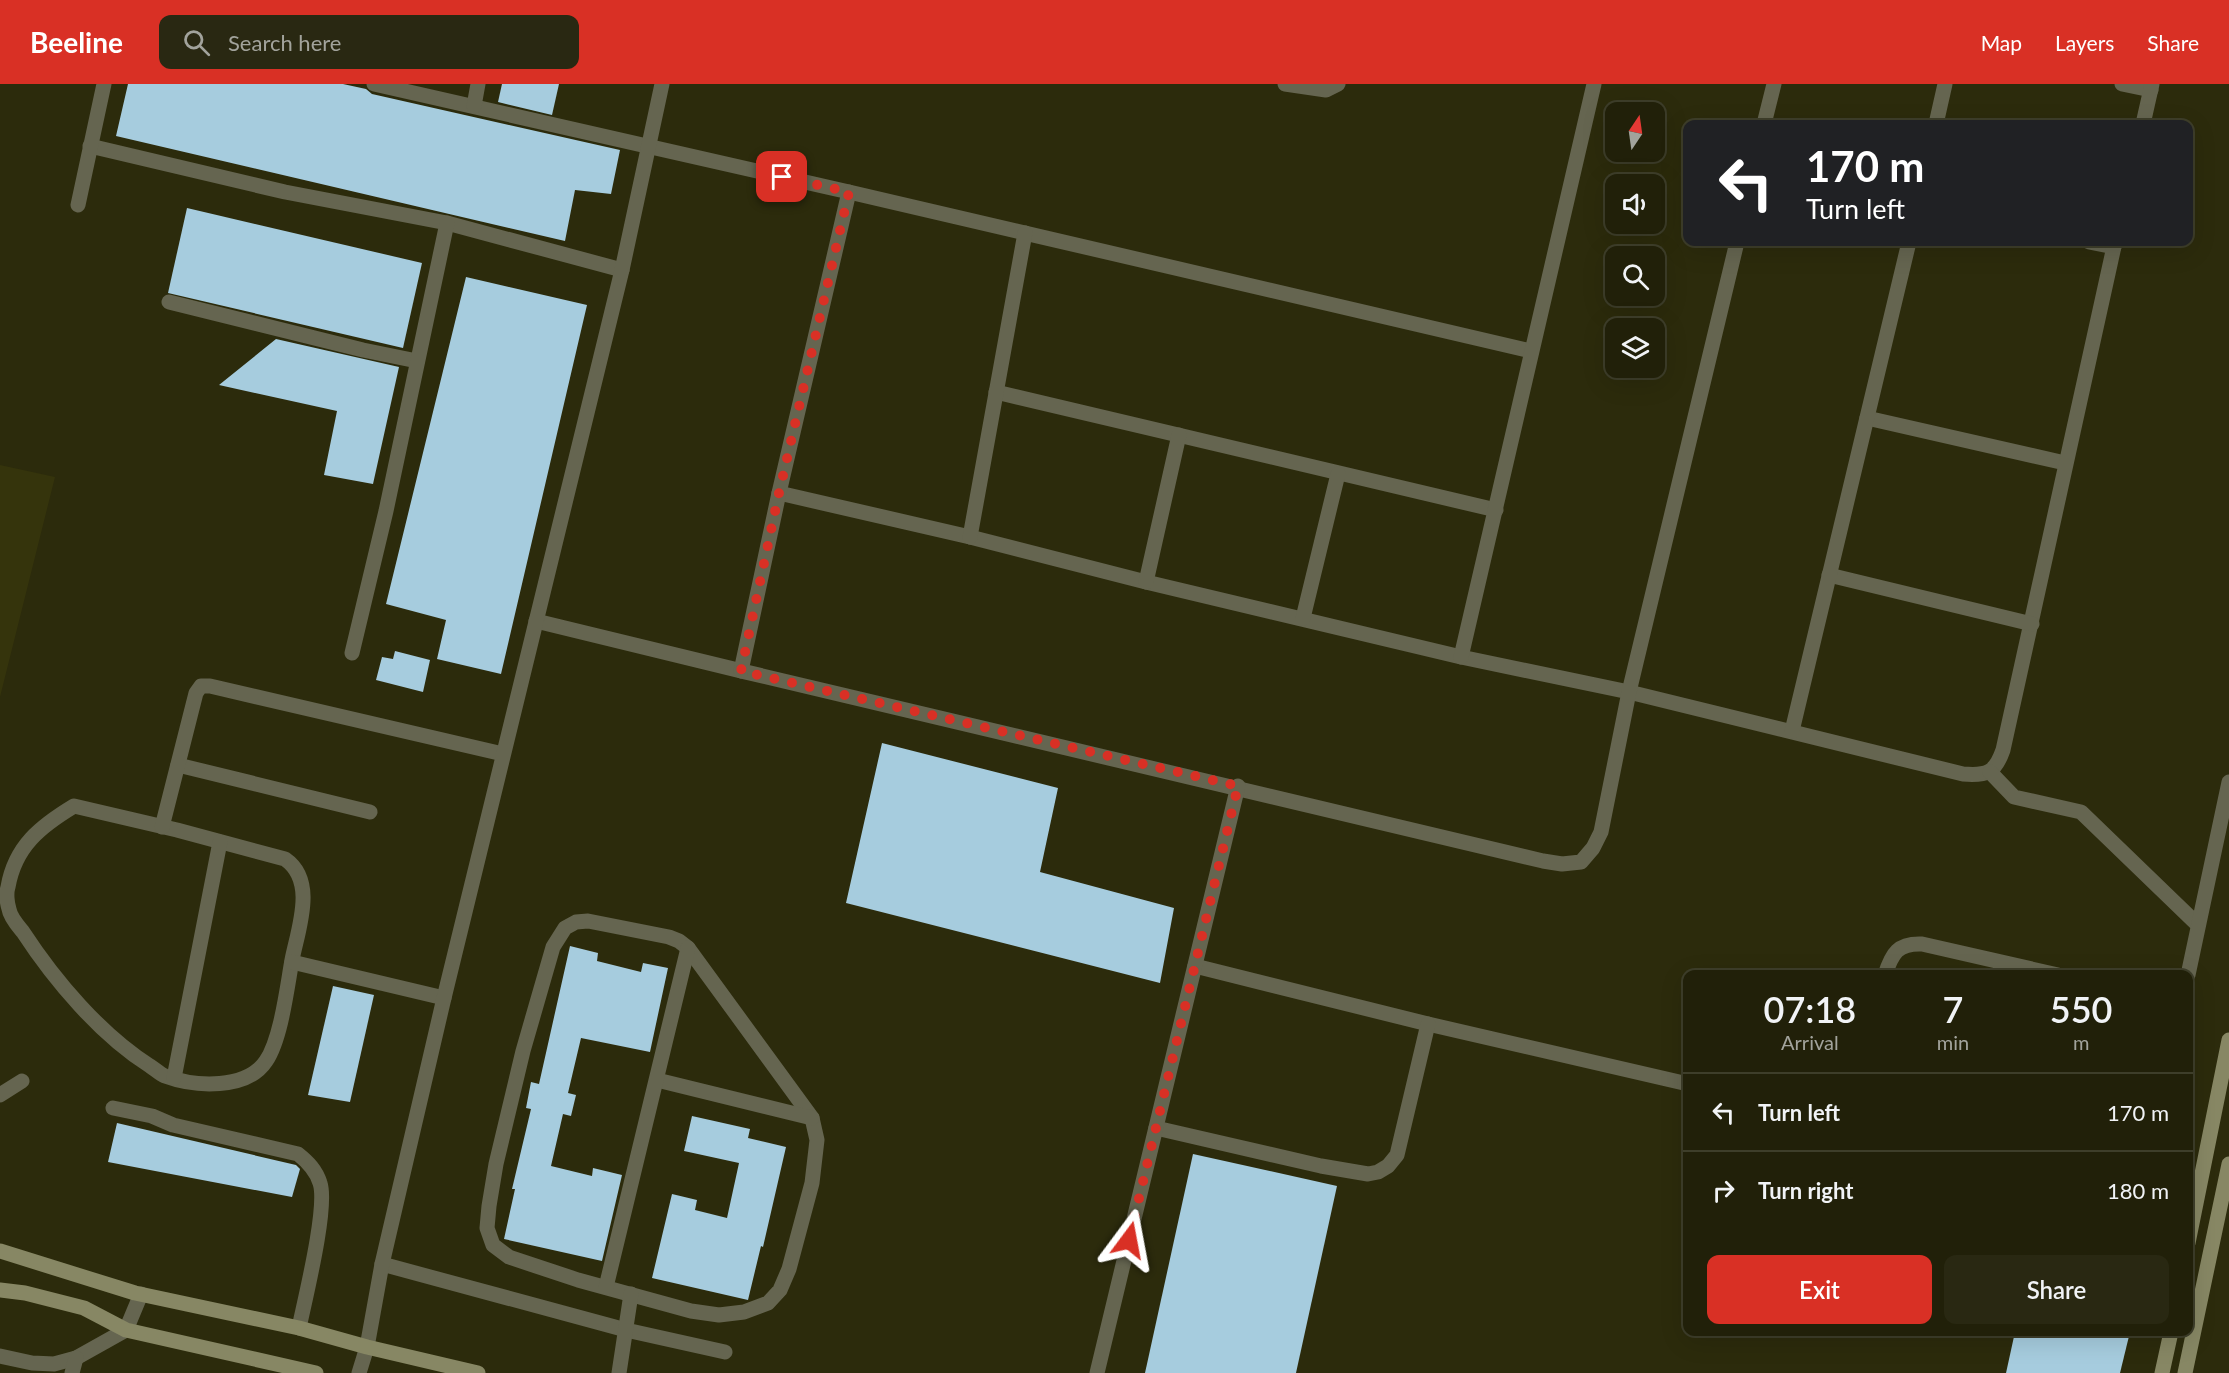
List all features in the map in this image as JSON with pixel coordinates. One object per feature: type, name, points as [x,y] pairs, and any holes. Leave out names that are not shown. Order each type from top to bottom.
[{"type":"street","points":[[78,205],[104,84]]},
{"type":"street","points":[[374,84],[1531,351]]},
{"type":"street","points":[[474,106],[478,84]]},
{"type":"street","points":[[359,1373],[367,1347],[382,1264],[444,998],[622,270],[663,84]]},
{"type":"street","points":[[1285,84],[1326,90],[1338,84]]},
{"type":"street","points":[[1461,657],[1594,84]]},
{"type":"street","points":[[1765,120],[1774,84]]},
{"type":"street","points":[[1937,120],[1945,84]]},
{"type":"street","points":[[2122,84],[2151,87],[2144,120]]},
{"type":"street","points":[[90,146],[285,192],[447,223],[622,270]]},
{"type":"street","points":[[741,671],[779,493],[849,192]]},
{"type":"street","points":[[352,653],[386,511],[447,223]]},
{"type":"street","points":[[970,537],[1025,233]]},
{"type":"street","points":[[537,621],[741,671],[1238,786],[1543,861],[1562,864],[1581,862],[1593,848],[1600,832],[1629,692],[1736,246]]},
{"type":"street","points":[[1792,731],[1908,246]]},
{"type":"street","points":[[779,493],[970,537],[1146,582],[1461,657],[1629,692],[1963,774],[1978,775],[1990,772],[1999,761],[2003,750],[2114,246]]},
{"type":"street","points":[[169,302],[417,361]]},
{"type":"street","points":[[996,392],[1496,510]]},
{"type":"street","points":[[1867,418],[2065,463]]},
{"type":"street","points":[[1146,582],[1179,435]]},
{"type":"street","points":[[1303,618],[1338,474]]},
{"type":"street","points":[[1828,575],[2032,624]]},
{"type":"street","points":[[162,827],[196,693],[201,686],[210,686],[503,753]]},
{"type":"street","points":[[178,765],[370,812]]},
{"type":"street","points":[[1990,772],[2014,797],[2081,812],[2198,925]]},
{"type":"street","points":[[2189,970],[2229,782]]},
{"type":"street","points":[[1097,1373],[1238,786]]},
{"type":"street","points":[[74,806],[162,827],[285,859],[294,866],[302,880],[304,899],[274,1045],[266,1062],[252,1075],[238,1080],[208,1085],[165,1076],[132,1055],[80,1004],[28,941],[9,911],[7,888],[18,853],[46,823],[74,806]]},
{"type":"street","points":[[174,1078],[220,842]]},
{"type":"street","points":[[588,921],[669,937],[688,948],[812,1118],[817,1140],[812,1183],[789,1269],[780,1290],[768,1303],[744,1312],[719,1315],[691,1311],[508,1257],[493,1245],[487,1228],[489,1206],[516,1078],[553,947],[565,928],[576,922],[588,921]]},
{"type":"street","points":[[1887,970],[1899,948],[1909,943],[2036,970]]},
{"type":"street","points":[[606,1287],[688,948]]},
{"type":"street","points":[[292,962],[444,998]]},
{"type":"street","points":[[1195,966],[1428,1024],[1683,1083]]},
{"type":"street","points":[[1156,1128],[1321,1166],[1368,1174],[1378,1172],[1388,1166],[1397,1155],[1428,1024]]},
{"type":"street","points":[[2193,1199],[2229,1040]]},
{"type":"street","points":[[657,1080],[812,1118]]},
{"type":"street","points":[[0,1095],[22,1081]]},
{"type":"street","points":[[113,1108],[152,1116],[173,1125],[298,1154],[313,1167],[321,1184],[321,1217],[299,1328]]},
{"type":"street","points":[[2193,1335],[2229,1164]]},
{"type":"street","points":[[0,1251],[141,1294],[299,1328],[367,1347],[478,1373]]},
{"type":"street","points":[[382,1264],[626,1330],[725,1352]]},
{"type":"street","points":[[0,1290],[25,1293],[84,1308],[126,1330],[316,1373]]},
{"type":"street","points":[[0,1356],[32,1363],[74,1365],[126,1330],[141,1294]]},
{"type":"street","points":[[619,1373],[631,1294]]},
{"type":"street","points":[[2162,1373],[2170,1336]]},
{"type":"street","points":[[2185,1373],[2193,1336]]},
{"type":"shaded area","points":[[0,465],[55,477],[0,697]]},
{"type":"building","points":[[128,84],[343,84],[366,89],[372,94],[620,150],[611,194],[575,190],[565,241],[116,136]]},
{"type":"building","points":[[502,84],[559,84],[552,115],[498,102]]},
{"type":"building","points":[[187,208],[422,263],[403,348],[168,293]]},
{"type":"building","points":[[466,277],[587,305],[501,674],[437,659],[446,620],[386,604]]},
{"type":"building","points":[[276,339],[399,367],[373,484],[324,475],[337,411],[219,385]]},
{"type":"building","points":[[395,651],[430,660],[423,692],[376,680],[382,657],[393,659]]},
{"type":"building","points":[[882,743],[1058,788],[1040,872],[1174,908],[1160,983],[846,903]]},
{"type":"building","points":[[570,946],[598,953],[597,961],[641,972],[643,963],[668,968],[650,1052],[581,1038],[568,1093],[576,1095],[571,1116],[563,1114],[551,1166],[592,1176],[593,1168],[622,1175],[602,1261],[504,1239],[515,1189],[512,1189],[531,1109],[526,1108],[531,1082],[539,1084]]},
{"type":"building","points":[[333,986],[374,995],[350,1102],[308,1095]]},
{"type":"building","points":[[692,1116],[750,1129],[748,1138],[786,1147],[748,1300],[652,1278],[672,1194],[697,1200],[695,1210],[727,1218],[739,1163],[684,1151]]},
{"type":"building","points":[[117,1123],[296,1165],[300,1169],[292,1197],[108,1162]]},
{"type":"building","points":[[1193,1154],[1337,1186],[1296,1373],[1145,1373]]},
{"type":"building","points":[[2014,1336],[2129,1336],[2120,1373],[2006,1373]]},
{"type":"route","points":[[782,177],[849,192],[779,493],[741,671],[1238,786],[1129,1240]]}]
